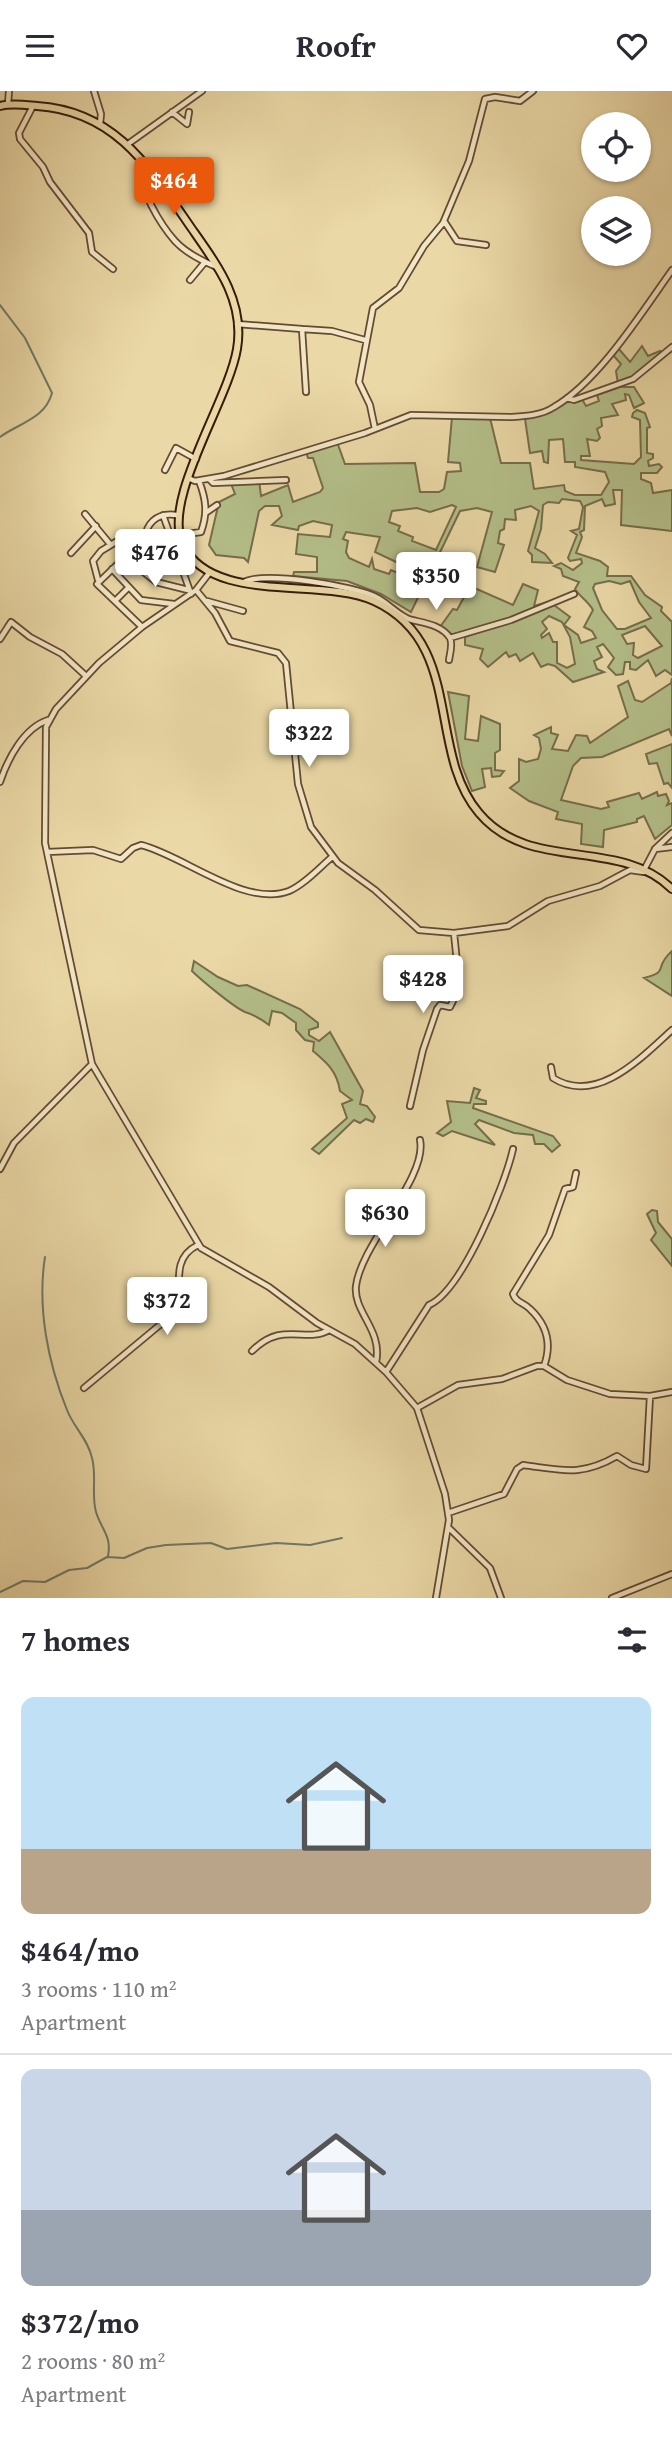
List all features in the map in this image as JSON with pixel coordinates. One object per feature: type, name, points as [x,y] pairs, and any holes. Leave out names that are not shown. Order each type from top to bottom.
[{"type":"main road","points":[[4,105],[65,109],[100,124],[128,144],[145,163],[219,268],[233,297],[237,324],[232,371],[188,478],[177,515],[179,535],[190,556],[210,572],[225,579],[351,593],[384,607],[410,623],[438,679],[459,776],[471,802],[489,824],[526,846],[617,859],[647,869],[672,889]]},
{"type":"street","points":[[4,105],[9,91]]},
{"type":"street","points":[[94,91],[101,114],[100,124]]},
{"type":"street","points":[[128,144],[202,91]]},
{"type":"street","points":[[376,429],[359,382],[373,308],[399,288],[444,221],[469,161],[485,99],[495,97],[520,101],[533,91]]},
{"type":"street","points":[[33,106],[19,133],[20,139],[43,166],[50,182],[89,233],[92,252],[113,269]]},
{"type":"street","points":[[172,112],[186,125],[188,112]]},
{"type":"street","points":[[145,163],[140,166],[141,178],[163,223],[178,244],[219,268]]},
{"type":"street","points":[[444,221],[457,241],[486,245]]},
{"type":"street","points":[[190,280],[205,262]]},
{"type":"street","points":[[188,478],[199,481],[210,479],[376,429],[411,415],[529,416],[554,407],[617,346],[672,270]]},
{"type":"street","points":[[237,324],[332,331],[365,340]]},
{"type":"street","points":[[302,329],[306,392]]},
{"type":"street","points":[[566,398],[574,400],[624,383],[672,347]]},
{"type":"street","points":[[165,470],[176,449],[196,459]]},
{"type":"street","points":[[210,479],[213,483],[226,481],[237,484],[286,480]]},
{"type":"street","points":[[179,535],[201,532],[207,512],[199,481]]},
{"type":"street","points":[[207,512],[217,505]]},
{"type":"street","points":[[85,514],[110,544]]},
{"type":"street","points":[[145,546],[148,528],[163,515],[177,515]]},
{"type":"street","points":[[163,515],[192,591]]},
{"type":"street","points":[[71,552],[96,526]]},
{"type":"street","points":[[142,627],[117,599],[97,584],[99,580],[93,561],[110,544],[124,541],[128,556],[154,581],[192,591],[206,601],[243,611]]},
{"type":"street","points":[[176,553],[182,544]]},
{"type":"street","points":[[99,580],[145,546]]},
{"type":"street","points":[[145,546],[160,563],[183,567]]},
{"type":"street","points":[[112,569],[141,600],[175,604]]},
{"type":"street","points":[[210,572],[192,591],[142,627],[86,676],[49,719],[43,742],[47,852],[92,1064],[198,1245],[208,1255],[286,1298],[329,1330],[355,1344],[386,1372],[417,1408],[428,1434],[448,1513],[449,1528],[436,1598]]},
{"type":"street","points":[[117,599],[128,587]]},
{"type":"street","points":[[450,638],[522,617],[574,594]]},
{"type":"street","points":[[206,601],[230,641],[278,653],[286,663],[291,733],[301,799],[311,827],[332,856],[419,930],[454,933],[508,926],[548,901],[600,886],[630,870],[647,869],[655,849],[672,833]]},
{"type":"street","points":[[410,623],[425,621],[450,638]]},
{"type":"street","points":[[0,639],[11,622],[30,637],[62,654],[86,676]]},
{"type":"street","points":[[449,660],[450,638]]},
{"type":"street","points":[[0,782],[6,763],[15,750],[39,722],[49,719]]},
{"type":"street","points":[[47,852],[93,850],[121,859],[141,845],[196,867],[220,881],[244,889],[281,893],[301,884],[332,856]]},
{"type":"street","points":[[655,849],[672,847]]},
{"type":"street","points":[[410,1106],[423,1050],[437,1009],[440,1005],[452,1005],[457,971],[454,933]]},
{"type":"street","points":[[551,1067],[553,1078],[570,1085],[607,1080],[624,1073],[672,1030]]},
{"type":"street","points":[[0,1169],[14,1143],[92,1064]]},
{"type":"street","points":[[376,1362],[378,1346],[357,1298],[356,1286],[374,1244],[416,1170],[421,1154],[420,1140]]},
{"type":"street","points":[[386,1372],[429,1305],[439,1301],[461,1271],[503,1187],[513,1149]]},
{"type":"street","points":[[544,1366],[550,1347],[548,1336],[529,1308],[516,1300],[513,1294],[549,1235],[564,1191],[567,1187],[573,1187],[576,1173]]},
{"type":"street","points":[[84,1388],[177,1311],[180,1263],[188,1251],[198,1245]]},
{"type":"street","points":[[252,1351],[266,1339],[293,1333],[321,1334],[329,1330]]},
{"type":"street","points":[[417,1408],[458,1385],[502,1379],[544,1366]]},
{"type":"street","points":[[544,1366],[552,1373],[596,1391],[650,1396],[672,1392]]},
{"type":"street","points":[[448,1513],[503,1495],[523,1465],[580,1472],[593,1469],[617,1456],[631,1465],[646,1469],[650,1396]]},
{"type":"street","points":[[449,1528],[490,1569],[501,1598]]},
{"type":"street","points":[[612,1598],[672,1574]]},
{"type":"green space","points":[[642,346],[648,356],[660,351],[663,353],[638,374],[618,384],[616,371],[621,364],[613,355],[619,349],[630,362]]},
{"type":"green space","points":[[620,387],[634,387],[644,403],[634,408],[629,395],[625,394],[626,400],[612,404],[618,415],[601,418],[602,426],[597,429],[600,438],[597,441],[587,439],[590,456],[581,456],[581,460],[634,464],[641,457],[640,420],[632,417],[637,410],[645,413],[650,427],[647,428],[647,453],[653,454],[653,458],[648,461],[649,466],[659,464],[662,467],[657,473],[641,473],[641,479],[651,483],[653,493],[672,490],[672,531],[621,525],[622,490],[613,490],[615,504],[605,506],[602,499],[585,506],[584,530],[580,532],[582,537],[576,553],[600,561],[608,567],[607,576],[631,576],[645,595],[662,607],[661,611],[672,622],[672,675],[665,670],[656,676],[648,660],[636,670],[630,669],[630,662],[625,662],[623,674],[616,675],[608,667],[614,658],[603,644],[597,647],[602,657],[594,661],[597,669],[604,672],[573,682],[555,666],[548,664],[541,667],[533,653],[520,661],[516,654],[509,657],[506,652],[488,667],[480,659],[483,649],[465,645],[465,637],[554,605],[570,617],[564,625],[578,635],[581,643],[596,638],[592,631],[584,627],[593,610],[575,589],[579,582],[563,576],[561,569],[554,566],[561,563],[573,570],[582,563],[581,559],[570,561],[568,558],[577,535],[571,531],[579,529],[583,507],[580,501],[562,499],[559,503],[548,502],[543,505],[541,529],[535,548],[545,554],[552,563],[532,562],[532,555],[528,551],[539,511],[531,506],[515,510],[516,520],[505,519],[504,529],[500,531],[498,543],[504,545],[495,572],[477,567],[492,512],[477,508],[460,511],[411,612],[381,594],[347,581],[293,576],[294,572],[317,572],[317,557],[296,554],[298,534],[330,537],[332,525],[313,521],[299,526],[298,530],[272,525],[282,516],[279,506],[265,506],[259,511],[248,562],[244,558],[216,555],[209,545],[219,502],[235,494],[230,481],[259,480],[261,496],[288,485],[293,502],[320,492],[323,488],[313,458],[308,458],[306,452],[337,442],[345,464],[415,463],[420,492],[439,492],[444,489],[447,472],[461,471],[460,463],[448,462],[452,417],[490,418],[501,463],[530,463],[534,489],[564,485],[565,491],[575,495],[601,495],[609,482],[605,472],[575,467],[575,462],[565,462],[563,439],[549,440],[548,463],[544,462],[542,451],[530,453],[525,419],[574,400],[582,399],[586,406],[599,401],[597,395]],"holes":[[[452,505],[456,507],[436,550],[412,541],[413,537],[398,531],[400,526],[389,522],[392,511],[417,508],[430,512]],[[346,532],[380,537],[375,552],[411,569],[407,577],[391,570],[389,574],[374,569],[372,559],[369,567],[349,558],[346,552],[348,541],[343,539]],[[609,581],[621,584],[630,581],[639,602],[651,618],[625,629],[617,629],[602,610],[593,588],[595,584]],[[549,616],[562,622],[570,637],[575,664],[567,668],[557,663],[557,642],[553,642],[549,633],[542,638],[541,635],[547,629],[542,622]],[[645,626],[662,646],[638,658],[633,655],[634,643],[627,644],[622,635]]]},
{"type":"green space","points":[[523,584],[538,590],[534,606],[548,602],[519,616],[451,635],[440,627],[453,609],[457,610],[470,586],[513,605]]},
{"type":"green space","points":[[672,678],[672,736],[669,729],[602,757],[581,758],[573,766],[561,800],[601,809],[609,807],[607,802],[639,793],[642,799],[657,792],[658,796],[666,794],[669,801],[667,805],[672,803],[672,825],[655,839],[644,816],[637,819],[637,822],[604,830],[603,847],[581,844],[582,824],[556,819],[558,812],[529,801],[510,788],[519,781],[519,759],[526,762],[538,759],[541,749],[539,738],[534,735],[551,727],[551,733],[558,735],[552,749],[568,751],[576,735],[587,736],[590,743],[628,717],[618,686],[628,681],[635,700],[642,702],[671,683]]},
{"type":"green space","points":[[448,692],[469,696],[465,739],[478,741],[481,716],[500,724],[500,750],[495,753],[495,770],[504,771],[500,776],[492,777],[491,768],[482,769],[485,787],[472,791],[462,766]]},
{"type":"green space","points":[[672,744],[672,788],[668,783],[664,784],[657,763],[649,764],[646,754]]},
{"type":"green space","points":[[672,951],[672,996],[644,978],[657,973]]},
{"type":"green space","points":[[194,961],[218,977],[238,986],[247,985],[300,1009],[318,1023],[318,1027],[309,1030],[309,1035],[319,1041],[330,1032],[363,1091],[360,1104],[367,1106],[375,1117],[373,1122],[366,1119],[360,1123],[354,1120],[319,1154],[312,1149],[347,1118],[342,1104],[352,1100],[340,1091],[334,1073],[313,1051],[314,1042],[305,1040],[296,1030],[296,1023],[282,1013],[272,1011],[269,1025],[240,1009],[192,971]]},
{"type":"green space","points":[[474,1088],[480,1090],[476,1098],[486,1101],[486,1104],[474,1104],[473,1108],[553,1136],[560,1145],[552,1152],[544,1144],[535,1144],[533,1135],[514,1133],[479,1120],[475,1124],[495,1145],[452,1131],[443,1136],[437,1133],[451,1122],[447,1101],[470,1103]]},
{"type":"green space","points":[[652,1210],[657,1211],[658,1222],[672,1239],[672,1266],[651,1240],[656,1233],[647,1214]]},
{"type":"waterway","points":[[0,305],[25,338],[52,393],[49,402],[37,415],[0,437]]},
{"type":"waterway","points":[[45,1257],[43,1315],[54,1373],[67,1410],[90,1451],[94,1471],[95,1505],[107,1538],[108,1556]]},
{"type":"waterway","points":[[0,1592],[23,1581],[45,1582],[69,1570],[87,1568],[107,1557],[124,1558],[147,1548],[211,1543],[227,1549],[276,1543],[310,1545],[342,1538]]}]
